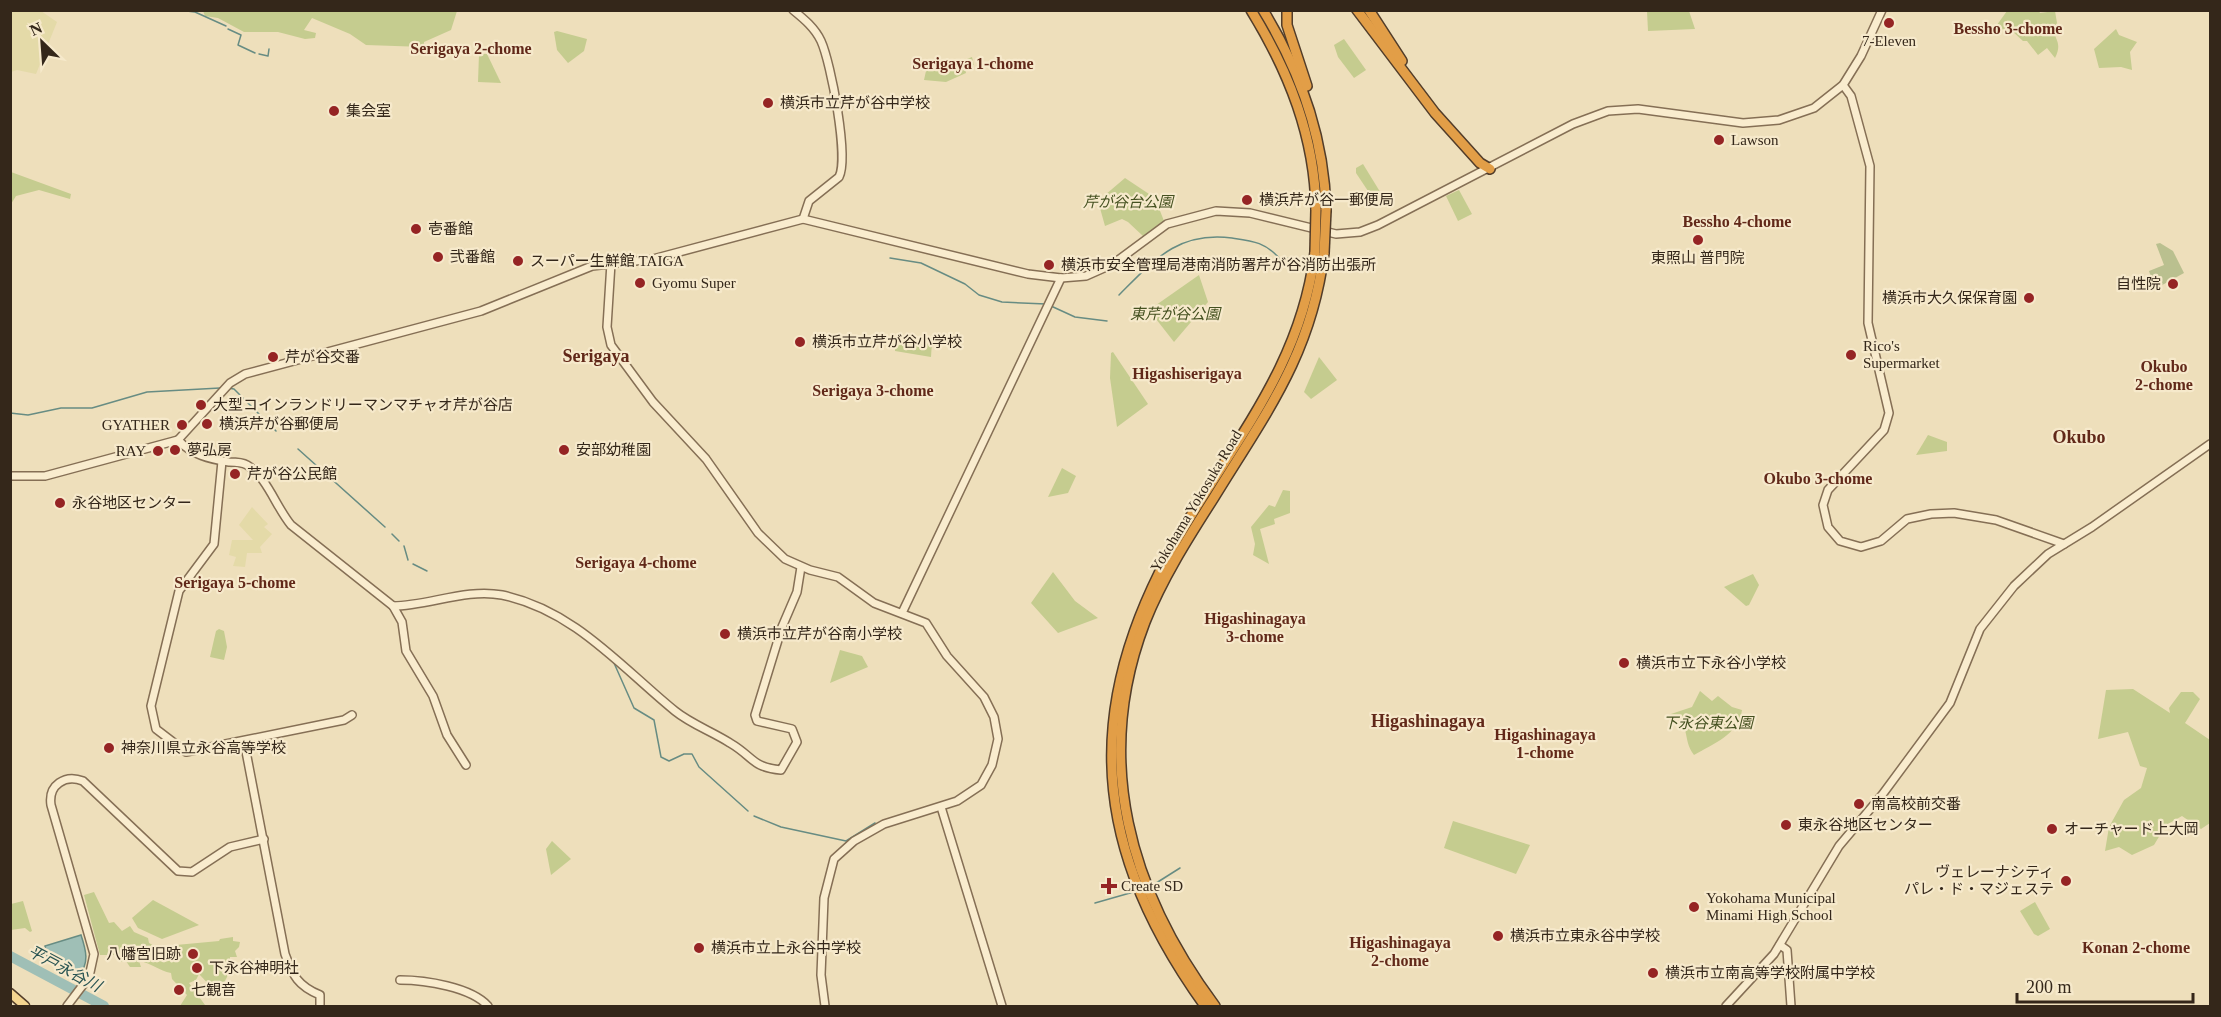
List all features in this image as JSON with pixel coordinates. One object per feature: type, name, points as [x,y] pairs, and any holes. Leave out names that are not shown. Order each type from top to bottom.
[{"type":"highway","points":[[1245,10],[1286,75]]},
{"type":"highway","name":"Yokohama Yokosuka Road","points":[[1251,10],[1286,75],[1311,153],[1321,210]]},
{"type":"highway","name":"Yokohama Yokosuka Road","points":[[1205,1006],[1161,939],[1138,888],[1114,788],[1112,749],[1114,712],[1127,646],[1148,593],[1168,554],[1278,377],[1304,311],[1319,253],[1324,169],[1317,131],[1295,71],[1263,10]]},
{"type":"highway","points":[[1287,10],[1287,25],[1312,103],[1317,131]]},
{"type":"highway","points":[[1356,10],[1400,63]]},
{"type":"highway","points":[[1366,10],[1435,113],[1480,163],[1490,169]]},
{"type":"highway","name":"Yokohama Yokosuka Road","points":[[1126,837],[1159,915],[1186,965],[1215,1006]]},
{"type":"main road","points":[[10,993],[25,1006]]},
{"type":"street","points":[[793,10],[810,25],[823,47],[834,92],[842,157],[839,177],[809,201],[803,219]]},
{"type":"street","points":[[10,476],[45,476],[178,440],[230,383],[245,374],[481,311],[592,266],[653,259],[761,228],[803,219],[1028,274],[1061,278],[1077,278],[1101,271],[1167,224],[1216,211],[1250,213],[1336,234],[1360,232],[1490,169],[1573,124],[1608,111],[1638,109],[1758,123],[1779,120],[1814,108],[1843,85],[1861,56],[1882,10]]},
{"type":"street","points":[[1843,85],[1851,96],[1870,166],[1868,323],[1889,412],[1884,430],[1828,490],[1823,505],[1828,527],[1840,541],[1861,547],[1881,541],[1907,519],[1931,514],[1954,513],[1996,520],[2064,544]]},
{"type":"street","points":[[611,263],[607,327],[611,345],[653,402],[706,459],[758,533],[778,554],[801,567],[838,576],[874,603],[926,623],[947,656],[984,698],[998,730],[994,757],[988,776],[981,785],[968,795],[941,807],[884,824],[854,841],[834,859],[824,898],[821,975],[825,1006]]},
{"type":"street","points":[[902,612],[1061,278]]},
{"type":"street","points":[[178,440],[191,452],[222,461],[246,464],[262,480],[279,510],[291,525],[393,606],[402,622],[406,651],[433,696],[447,735],[466,765]]},
{"type":"street","points":[[1726,1006],[1766,964],[1780,945],[1839,846],[1882,795],[1950,703],[1983,624],[2024,574],[2064,544],[2211,444]]},
{"type":"street","points":[[222,461],[214,544],[179,591],[151,706],[156,729],[186,752],[344,720],[352,715]]},
{"type":"street","points":[[393,606],[492,594],[558,616],[586,633],[677,712],[737,747],[761,768],[781,770],[797,742],[795,732],[788,727],[758,721],[755,715],[782,627],[797,592],[801,567]]},
{"type":"street","points":[[244,741],[285,954],[295,981],[303,988],[320,995],[320,1006]]},
{"type":"street","points":[[67,1006],[84,985],[92,967],[94,954],[51,805],[50,796],[57,784],[73,778],[87,784],[178,871],[192,872],[230,847],[264,839]]},
{"type":"street","points":[[941,807],[1002,1006]]},
{"type":"street","points":[[1780,945],[1786,950],[1791,1006]]},
{"type":"street","points":[[400,980],[433,982],[482,1000],[488,1006]]},
{"type":"shaded area","points":[[11,10],[41,11],[57,22],[36,74],[17,70],[11,72]]},
{"type":"shaded area","points":[[252,507],[268,524],[264,527],[272,534],[260,547],[262,553],[247,553],[245,567],[233,566],[236,557],[229,555],[232,540],[253,540],[239,525]]},
{"type":"green space","points":[[203,11],[457,11],[451,30],[424,42],[424,47],[366,45],[350,34],[312,18],[304,30],[316,33],[315,38],[305,39],[278,32],[244,32],[218,18],[205,16]]},
{"type":"green space","points":[[1647,11],[1689,11],[1695,29],[1648,31]]},
{"type":"green space","points":[[2007,11],[2039,11],[2040,13],[2055,11],[2057,23],[2053,29],[2058,46],[2055,58],[2047,48],[2038,55],[2027,41],[2023,41],[2011,30],[1994,29]]},
{"type":"green space","points":[[2116,29],[2119,35],[2137,42],[2130,52],[2132,70],[2121,67],[2099,68],[2094,49]]},
{"type":"green space","points":[[554,32],[587,39],[584,51],[568,63],[557,50]]},
{"type":"green space","points":[[1344,39],[1366,70],[1354,78],[1338,57],[1334,45]]},
{"type":"green space","points":[[479,54],[487,54],[501,83],[478,82]]},
{"type":"green space","points":[[972,57],[974,65],[965,68],[966,73],[946,82],[924,80],[926,71]]},
{"type":"green space","points":[[1363,164],[1382,195],[1374,200],[1356,173],[1356,168]]},
{"type":"green space","points":[[11,172],[71,194],[70,199],[39,190],[16,196],[11,204]]},
{"type":"green space","name":"芹が谷台公園","points":[[1125,178],[1155,198],[1164,221],[1143,236],[1122,219],[1105,226],[1098,201]]},
{"type":"green space","points":[[1459,190],[1472,214],[1458,221],[1446,196]]},
{"type":"green space","points":[[2160,243],[2173,251],[2184,273],[2155,289],[2149,271],[2164,265],[2156,244]]},
{"type":"green space","name":"東芹が谷公園","points":[[1199,275],[1208,302],[1174,342],[1149,310]]},
{"type":"green space","points":[[895,339],[932,342],[931,357],[895,351]]},
{"type":"green space","points":[[1113,352],[1148,404],[1117,427],[1110,378],[1111,353]]},
{"type":"green space","points":[[1319,357],[1337,380],[1311,399],[1304,392]]},
{"type":"green space","points":[[1928,435],[1947,442],[1947,451],[1916,455]]},
{"type":"green space","points":[[1062,468],[1076,476],[1068,493],[1048,497]]},
{"type":"green space","points":[[1283,490],[1290,491],[1290,513],[1274,519],[1275,524],[1260,529],[1269,564],[1253,555],[1255,544],[1251,527],[1269,505],[1275,507]]},
{"type":"green space","points":[[1053,572],[1075,601],[1098,618],[1058,633],[1031,603]]},
{"type":"green space","points":[[1753,574],[1759,585],[1749,605],[1746,606],[1724,587]]},
{"type":"green space","points":[[219,629],[224,631],[227,647],[224,660],[210,657],[216,631]]},
{"type":"green space","points":[[840,650],[862,656],[868,667],[830,683]]},
{"type":"green space","points":[[2133,689],[2170,713],[2169,708],[2181,692],[2193,692],[2200,699],[2185,723],[2210,740],[2210,823],[2201,829],[2182,816],[2166,825],[2154,845],[2132,855],[2119,847],[2105,851],[2109,827],[2124,800],[2141,788],[2147,768],[2140,766],[2128,732],[2098,739],[2106,690]]},
{"type":"green space","name":"下永谷東公園","points":[[1700,691],[1712,701],[1718,696],[1732,707],[1742,710],[1731,732],[1694,755],[1681,722],[1668,715],[1692,707]]},
{"type":"green space","points":[[1453,821],[1530,845],[1516,874],[1444,848]]},
{"type":"green space","points":[[552,841],[571,859],[551,875],[546,849]]},
{"type":"green space","points":[[94,892],[109,923],[114,922],[122,931],[130,926],[134,932],[148,938],[149,943],[160,949],[233,937],[233,941],[240,942],[235,951],[237,957],[230,957],[229,972],[223,984],[215,991],[199,974],[196,980],[189,983],[205,1005],[180,1006],[187,995],[172,979],[171,973],[139,961],[141,967],[130,967],[126,961],[118,962],[118,955],[100,955],[84,895]]},
{"type":"green space","points":[[153,900],[199,925],[162,939],[138,928],[132,918]]},
{"type":"green space","points":[[23,901],[32,931],[30,932],[25,928],[11,930],[11,904]]},
{"type":"green space","points":[[2035,902],[2050,929],[2038,936],[2034,934],[2020,911]]},
{"type":"water","points":[[81,935],[86,962],[78,976],[48,961],[45,946]]},
{"type":"waterway","points":[[178,10],[195,12],[226,26]]},
{"type":"waterway","points":[[228,29],[241,35],[238,45],[255,53]]},
{"type":"waterway","points":[[259,54],[268,56],[269,49]]},
{"type":"waterway","points":[[1119,295],[1144,270],[1168,251],[1196,239],[1213,237],[1246,240],[1264,246],[1280,259],[1294,258]]},
{"type":"waterway","points":[[890,258],[921,263],[965,284],[979,295],[1002,302],[1046,304]]},
{"type":"waterway","points":[[1051,306],[1075,317],[1107,321]]},
{"type":"waterway","points":[[10,413],[28,415],[61,408],[92,408],[147,392],[220,388]]},
{"type":"waterway","points":[[228,388],[234,389],[276,431]]},
{"type":"waterway","points":[[298,449],[385,527]]},
{"type":"waterway","points":[[392,534],[399,541]]},
{"type":"waterway","points":[[404,546],[408,560]]},
{"type":"waterway","points":[[413,564],[427,571]]},
{"type":"waterway","points":[[614,663],[634,708],[654,720],[661,757],[669,761],[684,754],[692,754],[699,767],[748,811]]},
{"type":"waterway","points":[[754,816],[781,827],[846,841],[875,823]]},
{"type":"waterway","points":[[1153,885],[1180,868]]},
{"type":"waterway","points":[[1095,903],[1137,891]]},
{"type":"waterway","name":"平戸永谷川","points":[[10,956],[104,1006]]},
{"type":"place","name":"7-Eleven","points":[[1889,23]]},
{"type":"place","name":"横浜市立芹が谷中学校","points":[[768,103]]},
{"type":"place","name":"集会室","points":[[334,111]]},
{"type":"place","name":"Lawson","points":[[1719,140]]},
{"type":"place","name":"横浜芹が谷一郵便局","points":[[1247,200]]},
{"type":"place","name":"壱番館","points":[[416,229]]},
{"type":"place","name":"東照山 普門院","points":[[1698,240]]},
{"type":"place","name":"弐番館","points":[[438,257]]},
{"type":"place","name":"スーパー生鮮館 TAIGA","points":[[518,261]]},
{"type":"place","name":"横浜市安全管理局港南消防署芹が谷消防出張所","points":[[1049,265]]},
{"type":"place","name":"Gyomu Super","points":[[640,283]]},
{"type":"place","name":"自性院","points":[[2173,284]]},
{"type":"place","name":"横浜市大久保保育園","points":[[2029,298]]},
{"type":"place","name":"横浜市立芹が谷小学校","points":[[800,342]]},
{"type":"place","name":"Rico's Supermarket","points":[[1851,355]]},
{"type":"place","name":"芹が谷交番","points":[[273,357]]},
{"type":"place","name":"大型コインランドリーマンマチャオ芹が谷店","points":[[201,405]]},
{"type":"place","name":"横浜芹が谷郵便局","points":[[207,424]]},
{"type":"place","name":"GYATHER","points":[[182,425]]},
{"type":"place","name":"夢弘房","points":[[175,450]]},
{"type":"place","name":"安部幼稚園","points":[[564,450]]},
{"type":"place","name":"RAY","points":[[158,451]]},
{"type":"place","name":"芹が谷公民館","points":[[235,474]]},
{"type":"place","name":"永谷地区センター","points":[[60,503]]},
{"type":"place","name":"横浜市立芹が谷南小学校","points":[[725,634]]},
{"type":"place","name":"横浜市立下永谷小学校","points":[[1624,663]]},
{"type":"place","name":"神奈川県立永谷高等学校","points":[[109,748]]},
{"type":"place","name":"南高校前交番","points":[[1859,804]]},
{"type":"place","name":"東永谷地区センター","points":[[1786,825]]},
{"type":"place","name":"オーチャード上大岡","points":[[2052,829]]},
{"type":"place","name":"ヴェレーナシティ パレ・ド・マジェステ","points":[[2066,881]]},
{"type":"place","name":"Create SD","points":[[1109,886]]},
{"type":"place","name":"Yokohama Municipal Minami High School","points":[[1694,907]]},
{"type":"place","name":"横浜市立東永谷中学校","points":[[1498,936]]},
{"type":"place","name":"横浜市立上永谷中学校","points":[[699,948]]},
{"type":"place","name":"八幡宮旧跡","points":[[193,954]]},
{"type":"place","name":"下永谷神明社","points":[[197,968]]},
{"type":"place","name":"横浜市立南高等学校附属中学校","points":[[1653,973]]},
{"type":"place","name":"七観音","points":[[179,990]]},
{"type":"district","name":"Bessho 3-chome","points":[[2008,28]]},
{"type":"district","name":"Serigaya 2-chome","points":[[471,48]]},
{"type":"district","name":"Serigaya 1-chome","points":[[973,63]]},
{"type":"district","name":"Bessho 4-chome","points":[[1737,221]]},
{"type":"district","name":"Serigaya","points":[[596,356]]},
{"type":"district","name":"Higashiserigaya","points":[[1187,373]]},
{"type":"district","name":"Okubo 2-chome","points":[[2164,375]]},
{"type":"district","name":"Serigaya 3-chome","points":[[873,390]]},
{"type":"district","name":"Okubo","points":[[2079,437]]},
{"type":"district","name":"Okubo 3-chome","points":[[1818,478]]},
{"type":"district","name":"Serigaya 4-chome","points":[[636,562]]},
{"type":"district","name":"Serigaya 5-chome","points":[[235,582]]},
{"type":"district","name":"Higashinagaya 3-chome","points":[[1255,627]]},
{"type":"district","name":"Higashinagaya","points":[[1428,721]]},
{"type":"district","name":"Higashinagaya 1-chome","points":[[1545,743]]},
{"type":"district","name":"Konan 2-chome","points":[[2136,947]]},
{"type":"district","name":"Higashinagaya 2-chome","points":[[1400,951]]}]
